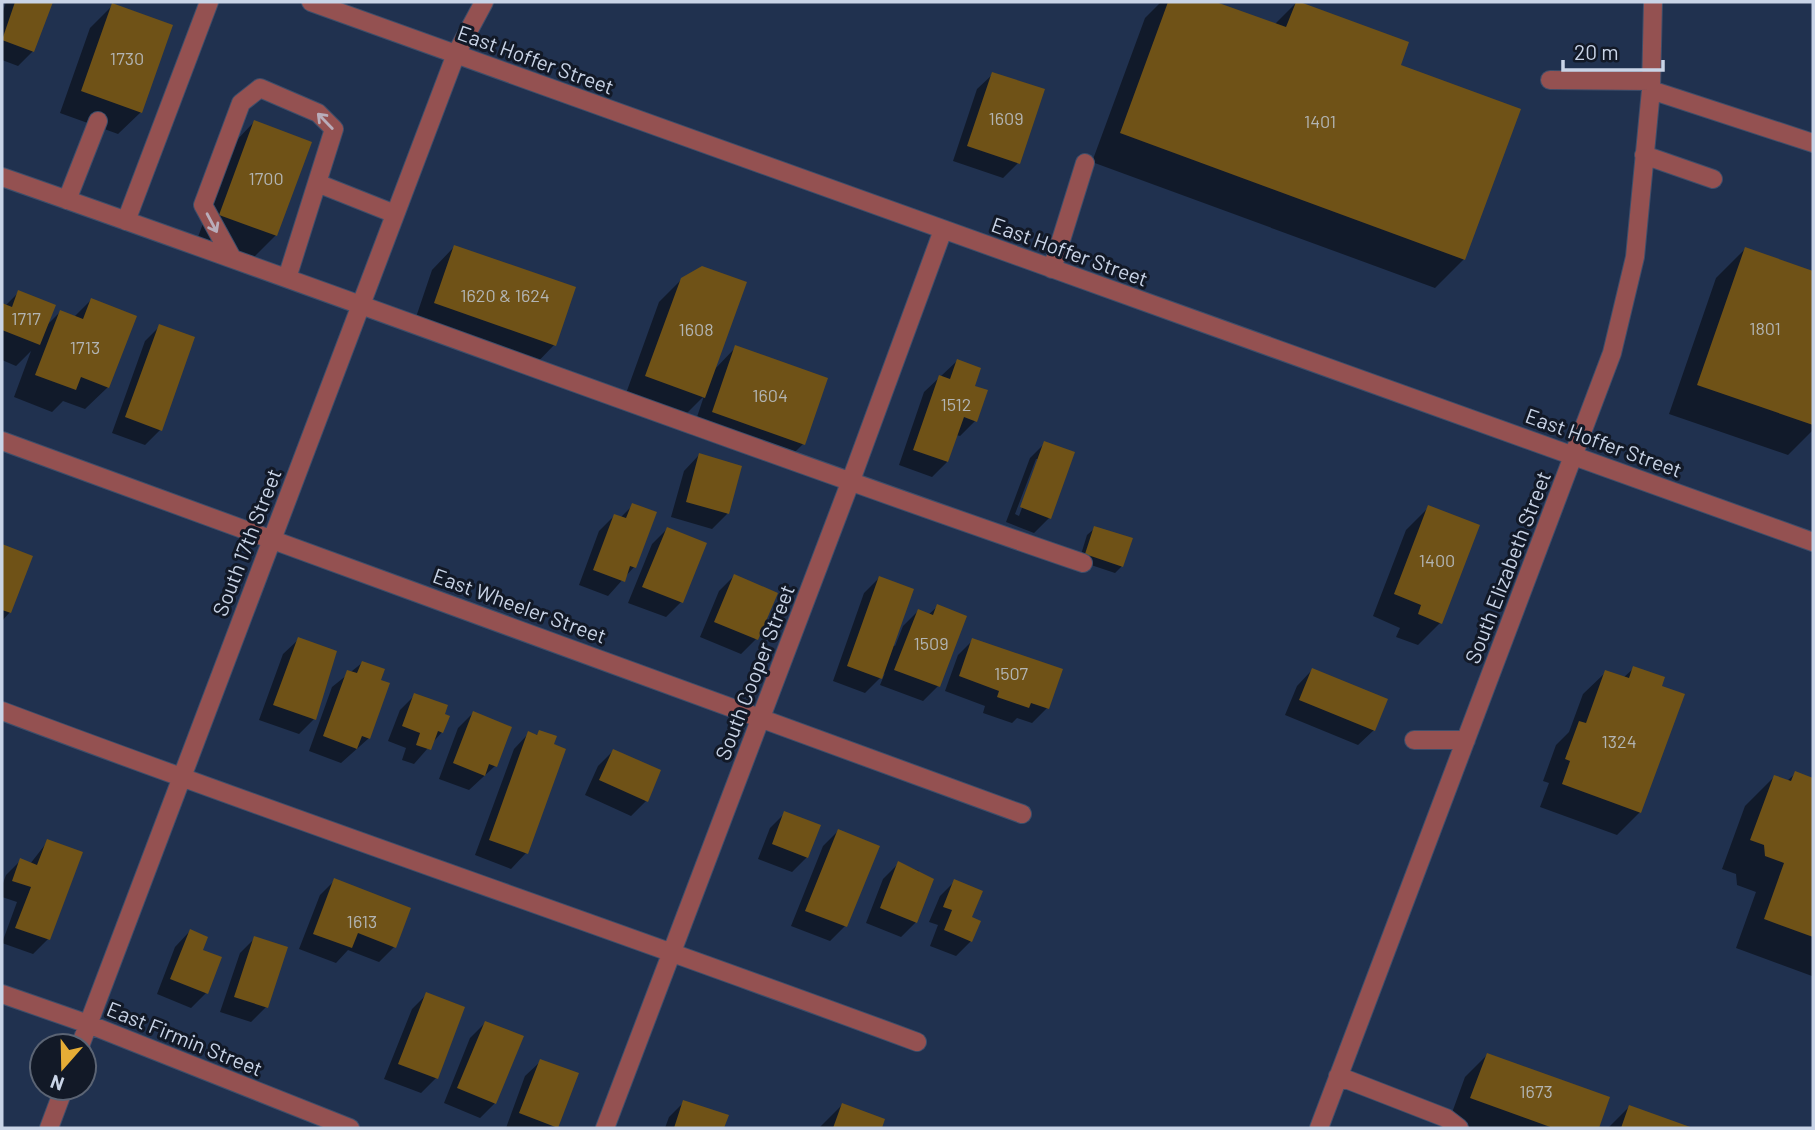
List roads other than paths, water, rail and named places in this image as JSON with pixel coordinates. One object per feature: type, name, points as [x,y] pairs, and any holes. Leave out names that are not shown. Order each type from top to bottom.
[{"type":"street","points":[[126,221],[209,2]]},
{"type":"street","name":"East Hoffer Street","points":[[311,2],[1813,542]]},
{"type":"street","name":"South 17th Street","points":[[85,1032],[456,54],[484,2]]},
{"type":"street","name":"South Elizabeth Street","points":[[1319,1128],[1612,353],[1635,257],[1651,85],[1653,2]]},
{"type":"street","points":[[1550,80],[1651,85],[1813,144]]},
{"type":"street","points":[[232,258],[203,205],[242,103],[260,88],[318,113],[334,129],[287,278]]},
{"type":"street","points":[[67,200],[98,121]]},
{"type":"street","points":[[1644,155],[1713,179]]},
{"type":"street","points":[[1052,269],[1085,163]]},
{"type":"street","points":[[2,177],[360,303],[850,483],[1083,563]]},
{"type":"street","points":[[317,183],[395,214]]},
{"type":"street","name":"South Cooper Street","points":[[605,1128],[762,717],[943,230]]},
{"type":"street","name":"East Wheeler Street","points":[[2,441],[1022,814]]},
{"type":"street","points":[[2,710],[182,779],[673,951],[917,1041]]},
{"type":"street","points":[[1414,740],[1466,740]]},
{"type":"street","name":"East Firmin Street","points":[[2,994],[88,1024],[340,1126]]},
{"type":"street","points":[[1338,1076],[1446,1118],[1459,1128]]},
{"type":"street","points":[[49,1128],[59,1102]]}]
